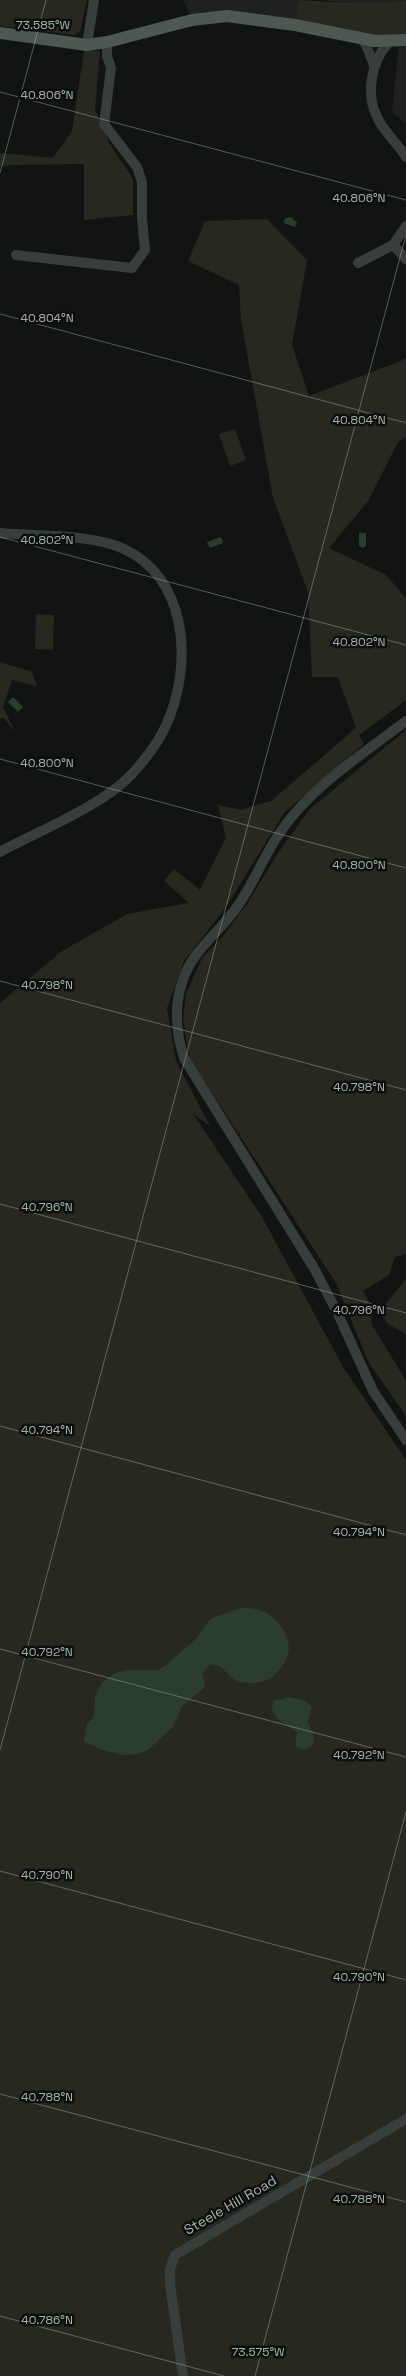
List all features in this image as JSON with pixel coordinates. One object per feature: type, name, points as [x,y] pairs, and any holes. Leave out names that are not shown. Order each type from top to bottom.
[{"type":"main road","points":[[0,33],[87,45],[107,42],[192,20],[227,16],[389,42],[406,40]]},
{"type":"street","points":[[87,45],[94,0]]},
{"type":"street","points":[[361,38],[374,65],[372,89],[375,112],[383,127],[406,157]]},
{"type":"street","points":[[16,255],[132,268],[146,250],[142,219],[142,182],[136,167],[104,124],[111,68],[107,56],[107,42]]},
{"type":"street","points":[[374,65],[389,42]]},
{"type":"street","points":[[358,263],[393,245],[406,226]]},
{"type":"street","points":[[393,245],[406,259]]},
{"type":"street","points":[[0,533],[104,542],[123,549],[140,559],[161,580],[172,598],[182,648],[178,687],[170,717],[151,752],[130,776],[95,802],[0,852]]},
{"type":"street","points":[[406,721],[324,785],[300,807],[281,830],[238,905],[191,962],[177,999],[176,1020],[179,1043],[184,1058],[315,1270],[338,1314],[372,1391],[406,1440]]},
{"type":"street","name":"Steele Hill Road","points":[[183,2376],[170,2284],[170,2269],[175,2255],[406,2118]]},
{"type":"shaded area","points":[[0,0],[87,0],[80,31],[74,35],[0,26]]},
{"type":"shaded area","points":[[183,0],[299,0],[295,25],[192,20]]},
{"type":"shaded area","points":[[299,0],[349,3],[406,1],[406,40],[295,25]]},
{"type":"shaded area","points":[[322,0],[406,0],[406,1],[349,3]]},
{"type":"shaded area","points":[[399,44],[406,44],[406,124],[392,112]]},
{"type":"shaded area","points":[[84,51],[100,51],[95,109],[109,143],[133,179],[133,215],[84,220],[84,164],[11,165],[0,167],[0,153],[53,158],[72,131]]},
{"type":"shaded area","points":[[291,217],[297,222],[295,227],[284,223],[285,218]]},
{"type":"shaded area","points":[[267,219],[307,260],[292,345],[309,396],[406,359],[406,437],[398,442],[368,501],[329,548],[386,575],[406,598],[406,700],[359,735],[364,744],[284,813],[226,907],[184,961],[167,1008],[176,1061],[210,1126],[193,1114],[262,1217],[343,1367],[406,1460],[406,2376],[0,2376],[0,1003],[62,951],[127,914],[189,903],[164,881],[174,869],[200,890],[226,838],[218,805],[241,810],[271,801],[356,728],[338,677],[312,677],[308,592],[273,498],[241,320],[239,285],[188,261],[205,221]]},
{"type":"shaded area","points":[[235,429],[246,460],[230,466],[219,434]]},
{"type":"shaded area","points":[[359,533],[366,533],[366,546],[363,548],[359,546]]},
{"type":"shaded area","points":[[221,537],[223,543],[210,548],[207,542]]},
{"type":"shaded area","points":[[36,614],[54,615],[53,650],[35,649]]},
{"type":"shaded area","points":[[0,662],[32,672],[37,686],[12,680],[3,707],[15,732],[3,717],[0,719]]},
{"type":"shaded area","points":[[13,697],[23,707],[18,712],[8,702]]},
{"type":"shaded area","points":[[406,730],[406,1254],[395,1257],[389,1275],[363,1291],[373,1309],[371,1323],[406,1381],[406,1416],[369,1363],[336,1283],[189,1058],[183,1018],[186,994],[202,958],[224,935],[247,904],[278,853],[310,809]]},
{"type":"shaded area","points":[[406,1279],[406,1334],[388,1324],[379,1312]]},
{"type":"shaded area","points":[[241,1608],[258,1609],[268,1614],[281,1626],[285,1633],[289,1649],[283,1665],[277,1673],[261,1682],[243,1683],[232,1678],[218,1666],[210,1665],[202,1673],[205,1685],[203,1689],[182,1706],[173,1727],[150,1748],[140,1754],[124,1755],[105,1751],[84,1742],[87,1724],[94,1717],[95,1697],[102,1682],[113,1674],[125,1670],[157,1670],[165,1666],[197,1638],[210,1619]]},
{"type":"shaded area","points":[[289,1697],[304,1700],[312,1707],[308,1722],[314,1741],[310,1747],[304,1750],[295,1746],[297,1732],[279,1720],[271,1709],[274,1701]]}]
